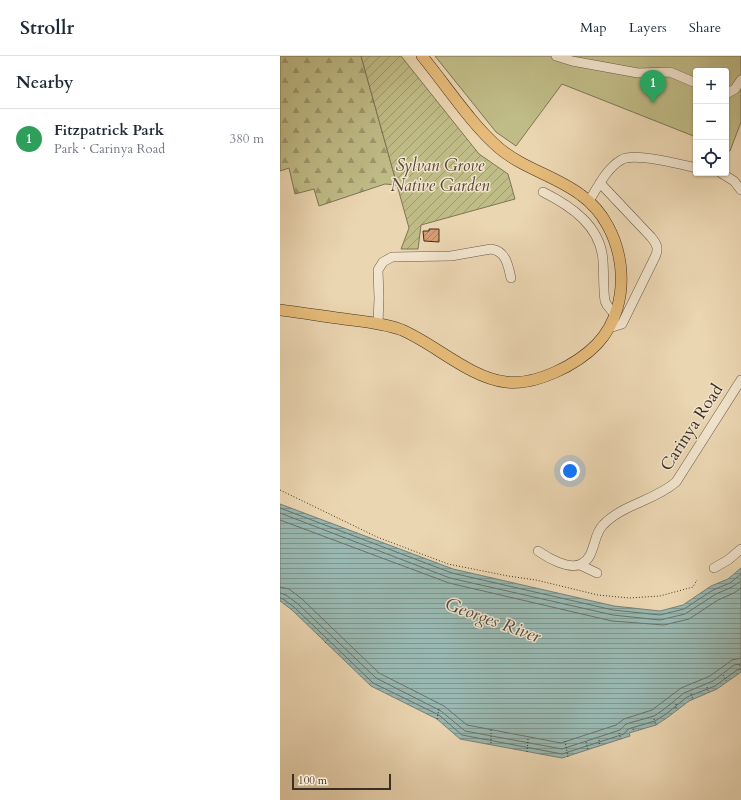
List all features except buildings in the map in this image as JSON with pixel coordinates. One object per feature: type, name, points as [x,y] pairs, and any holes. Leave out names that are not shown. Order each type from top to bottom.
[{"type":"main road","points":[[280,310],[398,328],[481,374],[501,381],[513,383],[539,379],[563,367],[591,350],[600,341],[609,328],[615,315],[620,290],[621,274],[619,257],[609,227],[600,213],[590,201],[582,195],[562,183],[518,162],[496,145],[474,122],[422,56]]},
{"type":"street","points":[[556,56],[572,62],[638,73],[670,72],[693,82]]},
{"type":"street","points":[[729,92],[735,88],[741,80]]},
{"type":"street","points":[[590,201],[607,173],[617,162],[623,159],[640,157],[693,167]]},
{"type":"street","points":[[726,176],[734,181],[741,190]]},
{"type":"street","points":[[600,183],[657,245],[655,257],[622,324],[609,328]]},
{"type":"street","points":[[542,192],[571,208],[586,221],[592,229],[602,252],[605,301],[615,315]]},
{"type":"street","points":[[378,324],[378,270],[383,262],[392,257],[451,256],[495,249],[505,258],[511,278]]},
{"type":"street","name":"Carinya Road","points":[[580,565],[589,558],[598,530],[603,525],[619,513],[662,492],[676,482],[741,380]]},
{"type":"street","points":[[714,568],[728,560],[741,549]]},
{"type":"street","points":[[538,551],[549,559],[558,562],[580,565],[597,573]]},
{"type":"path","points":[[280,490],[377,537],[448,564],[543,582],[598,595],[629,598],[660,596],[692,587],[696,580]]},
{"type":"path","points":[[325,643],[328,639]]},
{"type":"path","points":[[722,675],[727,682]]},
{"type":"path","points":[[707,687],[710,693]]},
{"type":"path","points":[[691,694],[693,699]]},
{"type":"path","points":[[676,704],[676,710]]},
{"type":"path","points":[[437,719],[439,708]]},
{"type":"path","points":[[654,719],[656,724]]},
{"type":"path","points":[[491,730],[491,745]]},
{"type":"path","points":[[619,733],[621,739]]},
{"type":"path","points":[[527,752],[528,739]]},
{"type":"path","points":[[599,740],[600,746]]},
{"type":"path","points":[[565,741],[568,756]]},
{"type":"path","points":[[586,742],[588,750]]},
{"type":"green space","points":[[280,56],[361,56],[397,185],[385,184],[319,206],[314,189],[295,194],[289,168],[280,171]]},
{"type":"green space","name":"Sylvan Grove Native Garden","points":[[361,56],[401,56],[479,154],[508,174],[515,199],[421,225],[418,249],[401,249],[409,228]]},
{"type":"green space","points":[[435,56],[741,56],[741,122],[730,151],[729,68],[693,68],[693,136],[562,84],[516,146],[496,132]]},
{"type":"water","name":"Georges River","points":[[280,504],[453,569],[614,606],[660,611],[683,605],[711,586],[728,579],[741,568],[741,672],[717,689],[689,701],[656,725],[629,733],[630,736],[562,758],[460,739],[437,719],[371,686],[292,610],[280,601]]},
{"type":"place","name":"Fitzpatrick Park","points":[[653,103]]}]
